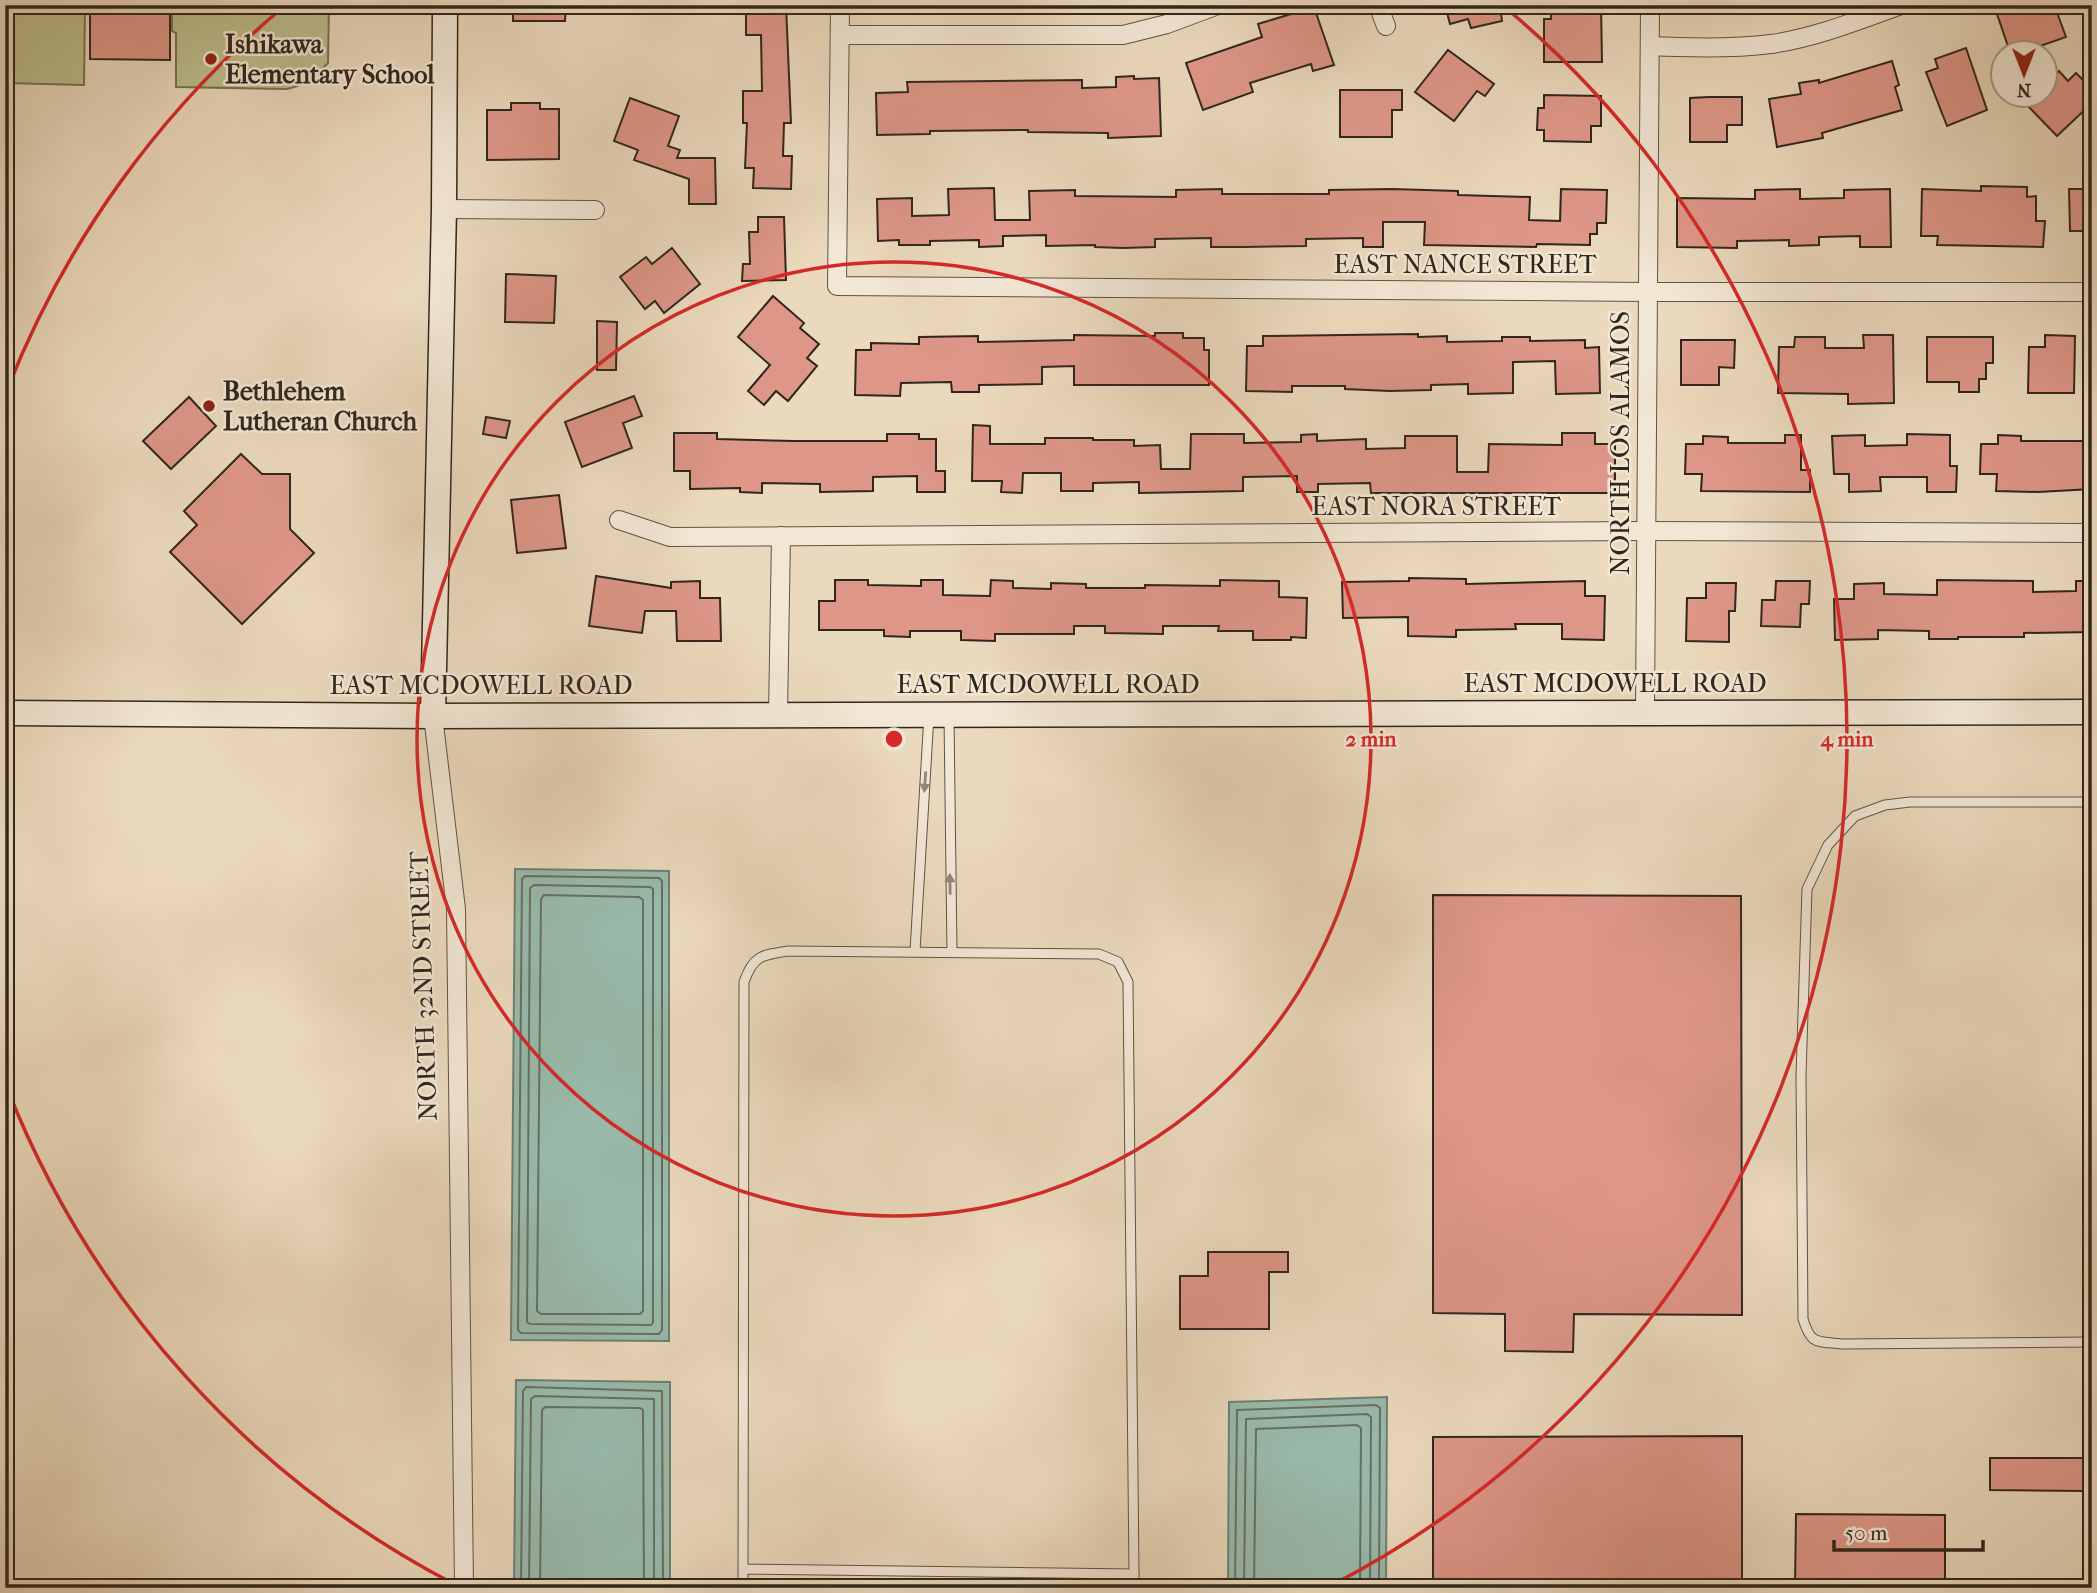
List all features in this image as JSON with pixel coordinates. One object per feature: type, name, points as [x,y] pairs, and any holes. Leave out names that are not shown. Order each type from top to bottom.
[{"type":"main road","name":"NORTH 32ND STREET","points":[[433,716],[444,209],[445,5]]},
{"type":"main road","name":"EAST MCDOWELL ROAD","points":[[5,713],[433,716],[2092,712]]},
{"type":"street","points":[[840,5],[840,35],[1122,35],[1167,24],[1219,5]]},
{"type":"street","points":[[1378,5],[1385,26]]},
{"type":"street","name":"NORTH LOS ALAMOS","points":[[1645,712],[1650,5]]},
{"type":"street","points":[[1651,46],[1708,49],[1773,44],[1839,27],[1901,5]]},
{"type":"street","name":"EAST NANCE STREET","points":[[840,35],[837,286],[1647,292],[2092,292]]},
{"type":"street","points":[[444,209],[595,211]]},
{"type":"street","name":"EAST NORA STREET","points":[[619,520],[670,537],[1645,531],[2092,533]]},
{"type":"street","points":[[778,715],[781,536]]},
{"type":"street","name":"NORTH 32ND STREET","points":[[433,716],[456,909],[464,1588]]},
{"type":"lane","points":[[915,951],[939,714]]},
{"type":"lane","points":[[939,714],[952,952]]},
{"type":"lane","points":[[2092,802],[1910,802],[1885,805],[1855,816],[1828,845],[1807,889],[1801,1089],[1803,1319],[1808,1335],[1815,1341],[1842,1343],[2092,1342]]},
{"type":"lane","points":[[743,1588],[744,982],[750,965],[767,954],[788,951],[1099,954],[1118,962],[1128,982],[1133,1588]]},
{"type":"lane","points":[[743,1569],[1134,1574]]},
{"type":"green space","points":[[172,5],[329,5],[328,63],[310,80],[287,89],[176,87],[176,33],[172,31]]},
{"type":"green space","points":[[5,6],[85,6],[84,85],[5,83]]},
{"type":"water","points":[[515,869],[669,871],[669,1341],[511,1340]]},
{"type":"water","points":[[516,1380],[670,1382],[670,1588],[514,1588]]},
{"type":"water","points":[[1387,1397],[1386,1588],[1228,1588],[1229,1402]]},
{"type":"building","points":[[90,5],[170,5],[170,60],[90,59]]},
{"type":"building","points":[[513,5],[566,5],[565,21],[513,21]]},
{"type":"building","points":[[746,5],[786,5],[791,123],[784,123],[783,156],[792,156],[791,189],[753,188],[754,168],[745,168],[747,123],[743,123],[743,91],[762,91],[761,35],[746,35]]},
{"type":"building","points":[[1445,5],[1500,5],[1502,21],[1471,28],[1468,19],[1450,24]]},
{"type":"building","points":[[1575,5],[1601,5],[1602,62],[1544,62],[1544,19],[1551,19],[1551,8],[1575,8]]},
{"type":"building","points":[[2021,5],[2042,5],[2045,14],[2056,10],[2066,37],[2058,40],[2005,38],[1997,14]]},
{"type":"building","points":[[1314,7],[1334,65],[1313,71],[1311,64],[1250,83],[1253,92],[1203,110],[1186,63],[1262,37],[1258,24]]},
{"type":"building","points":[[1966,48],[1987,110],[1947,126],[1926,72],[1938,68],[1935,59]]},
{"type":"building","points":[[1448,50],[1494,84],[1485,96],[1477,91],[1454,121],[1415,92]]},
{"type":"building","points":[[1892,61],[1899,85],[1895,87],[1902,110],[1822,133],[1823,138],[1777,147],[1769,99],[1801,94],[1799,83],[1819,80],[1819,83]]},
{"type":"building","points":[[2058,72],[2068,81],[2076,73],[2092,89],[2092,103],[2057,136],[2030,108],[2058,108]]},
{"type":"building","points":[[1134,76],[1134,79],[1159,78],[1161,136],[1108,138],[1108,133],[1028,130],[930,131],[930,134],[877,135],[876,93],[908,92],[907,82],[1082,80],[1082,88],[1116,87],[1116,77]]},
{"type":"building","points":[[1340,90],[1402,90],[1402,110],[1392,110],[1392,137],[1340,137]]},
{"type":"building","points":[[1544,95],[1601,96],[1601,126],[1591,126],[1591,142],[1544,141],[1544,130],[1537,130],[1538,108],[1544,108]]},
{"type":"building","points":[[1742,97],[1742,125],[1727,125],[1727,142],[1690,142],[1690,98]]},
{"type":"building","points":[[630,98],[679,116],[668,146],[680,150],[677,158],[715,158],[716,204],[689,204],[689,179],[634,160],[638,150],[614,141]]},
{"type":"building","points":[[511,103],[540,103],[540,109],[559,109],[559,159],[487,160],[487,110],[511,110]]},
{"type":"building","points":[[1981,186],[2027,187],[2027,197],[2036,196],[2036,221],[2045,221],[2043,247],[1937,245],[1938,236],[1921,236],[1922,189],[1981,191]]},
{"type":"building","points":[[994,188],[995,220],[1030,220],[1029,191],[1075,190],[1075,196],[1176,197],[1176,190],[1222,189],[1222,194],[1329,194],[1329,190],[1392,189],[1458,191],[1458,195],[1530,197],[1529,220],[1560,221],[1561,189],[1607,190],[1606,223],[1597,223],[1597,234],[1590,234],[1590,245],[1424,245],[1425,222],[1383,222],[1383,247],[1363,247],[1363,238],[1306,239],[1306,246],[1245,247],[1211,247],[1211,238],[1155,239],[1155,247],[1123,248],[1095,245],[1046,246],[1046,235],[1003,236],[1003,246],[979,247],[979,240],[930,241],[930,245],[899,245],[899,240],[878,241],[877,199],[912,198],[912,216],[949,215],[948,189]]},
{"type":"building","points":[[1800,189],[1800,199],[1844,198],[1844,190],[1890,189],[1891,247],[1860,247],[1860,236],[1819,237],[1819,245],[1789,246],[1789,240],[1737,241],[1737,248],[1677,247],[1677,198],[1755,199],[1755,190]]},
{"type":"building","points":[[2069,189],[2092,189],[2092,231],[2070,231]]},
{"type":"building","points":[[758,217],[784,217],[786,280],[742,281],[743,264],[750,264],[749,232],[758,232]]},
{"type":"building","points":[[672,248],[700,284],[664,313],[655,301],[645,309],[620,277],[646,257],[652,264]]},
{"type":"building","points":[[506,274],[556,276],[554,323],[505,322]]},
{"type":"building","points":[[773,296],[804,323],[800,328],[819,344],[807,358],[817,366],[788,401],[776,391],[764,405],[748,391],[770,365],[738,337]]},
{"type":"building","points":[[597,321],[617,322],[616,370],[597,370]]},
{"type":"building","points":[[1155,333],[1183,333],[1183,338],[1204,338],[1204,350],[1209,350],[1209,385],[1074,385],[1074,366],[1042,367],[1042,384],[979,385],[979,392],[952,392],[951,382],[901,383],[900,396],[855,395],[856,350],[871,350],[871,343],[919,344],[919,337],[978,336],[978,342],[1074,340],[1074,335],[1155,336]]},
{"type":"building","points":[[1418,334],[1418,337],[1447,336],[1447,342],[1502,341],[1502,337],[1530,337],[1530,341],[1585,340],[1585,348],[1599,347],[1600,393],[1556,394],[1555,361],[1513,362],[1513,393],[1468,394],[1468,384],[1431,385],[1431,390],[1390,391],[1345,389],[1345,386],[1292,386],[1292,392],[1246,391],[1247,346],[1263,346],[1263,336]]},
{"type":"building","points":[[1863,335],[1893,335],[1894,403],[1848,404],[1848,394],[1778,393],[1779,347],[1794,347],[1795,337],[1825,337],[1825,348],[1864,348]]},
{"type":"building","points":[[2045,335],[2075,336],[2074,393],[2028,393],[2029,347],[2045,347]]},
{"type":"building","points":[[1927,337],[1993,337],[1993,363],[1986,363],[1986,379],[1979,379],[1979,392],[1959,392],[1959,382],[1927,382]]},
{"type":"building","points":[[1681,340],[1735,340],[1734,368],[1719,367],[1719,385],[1681,385]]},
{"type":"building","points":[[634,396],[642,416],[623,423],[632,448],[582,467],[565,422]]},
{"type":"building","points":[[189,397],[216,426],[171,469],[143,441]]},
{"type":"building","points":[[486,417],[510,421],[506,438],[483,434]]},
{"type":"building","points":[[973,425],[990,426],[990,444],[1045,444],[1045,438],[1093,438],[1134,440],[1134,446],[1160,445],[1161,469],[1190,469],[1191,434],[1244,434],[1244,443],[1301,442],[1301,435],[1317,434],[1317,441],[1366,439],[1366,449],[1405,448],[1405,436],[1457,436],[1457,472],[1488,472],[1489,444],[1562,445],[1562,433],[1595,433],[1595,444],[1615,444],[1615,493],[1371,493],[1370,483],[1318,484],[1318,492],[1297,492],[1297,476],[1243,477],[1243,491],[1139,493],[1139,482],[1093,483],[1093,491],[1061,491],[1061,473],[1023,473],[1022,493],[1001,492],[1002,481],[972,481]]},
{"type":"building","points":[[674,433],[717,433],[717,439],[793,441],[887,441],[887,434],[919,434],[919,439],[936,439],[936,471],[945,471],[945,492],[917,492],[917,476],[873,477],[873,491],[820,492],[820,484],[762,483],[762,493],[740,492],[740,488],[690,489],[690,471],[674,471]]},
{"type":"building","points":[[1907,434],[1950,435],[1950,466],[1957,466],[1956,492],[1927,492],[1927,477],[1880,477],[1881,491],[1849,492],[1849,474],[1834,474],[1832,436],[1865,435],[1865,446],[1907,445]]},
{"type":"building","points":[[1785,435],[1801,435],[1801,470],[1810,470],[1810,492],[1701,491],[1702,474],[1685,474],[1686,444],[1703,444],[1703,436],[1728,437],[1728,443],[1785,443]]},
{"type":"building","points":[[1998,435],[2021,436],[2021,441],[2092,441],[2092,489],[1996,491],[1997,474],[1980,474],[1981,444],[1998,444]]},
{"type":"building","points":[[241,454],[262,474],[290,474],[290,529],[314,553],[242,624],[170,552],[197,525],[184,511]]},
{"type":"building","points":[[559,495],[566,548],[517,553],[511,500]]},
{"type":"building","points":[[596,576],[671,588],[671,582],[700,581],[700,598],[720,598],[721,641],[677,641],[676,611],[645,611],[642,633],[589,626]]},
{"type":"building","points":[[1409,578],[1466,579],[1466,584],[1585,581],[1585,596],[1605,596],[1604,640],[1562,639],[1562,624],[1515,624],[1516,629],[1456,630],[1456,637],[1408,636],[1408,617],[1343,618],[1342,582],[1409,581]]},
{"type":"building","points":[[835,580],[868,580],[868,585],[921,586],[921,580],[943,580],[943,595],[990,596],[991,580],[1013,581],[1013,588],[1051,589],[1051,583],[1086,584],[1086,588],[1145,588],[1145,585],[1220,586],[1220,580],[1279,581],[1279,597],[1307,598],[1306,638],[1253,640],[1253,631],[1218,631],[1219,626],[1163,626],[1163,634],[1105,633],[1105,626],[1074,626],[1074,634],[995,634],[995,641],[961,640],[961,631],[910,631],[910,637],[884,636],[884,630],[819,630],[819,601],[835,601]]},
{"type":"building","points":[[1937,580],[2033,581],[2033,592],[2076,591],[2076,581],[2092,581],[2092,632],[1929,639],[1929,631],[1878,630],[1878,639],[1835,640],[1834,599],[1854,599],[1854,584],[1884,583],[1884,594],[1937,595]]},
{"type":"building","points":[[1776,581],[1810,581],[1809,604],[1801,604],[1800,627],[1761,626],[1762,600],[1775,600]]},
{"type":"building","points":[[1706,583],[1736,583],[1735,611],[1729,611],[1729,642],[1686,641],[1687,598],[1706,598]]},
{"type":"building","points":[[1433,895],[1741,896],[1742,1315],[1574,1314],[1573,1352],[1505,1351],[1505,1314],[1433,1313]]},
{"type":"building","points":[[1208,1252],[1288,1252],[1288,1272],[1269,1272],[1269,1329],[1180,1329],[1180,1276],[1208,1276]]},
{"type":"building","points":[[1742,1436],[1742,1588],[1433,1588],[1433,1437]]},
{"type":"building","points":[[1990,1458],[2084,1458],[2084,1491],[1990,1490]]},
{"type":"building","points":[[1796,1514],[1945,1515],[1945,1588],[1795,1588]]},
{"type":"place","name":"Ishikawa Elementary School","points":[[211,59]]},
{"type":"place","name":"Bethlehem Lutheran Church","points":[[209,406]]}]
